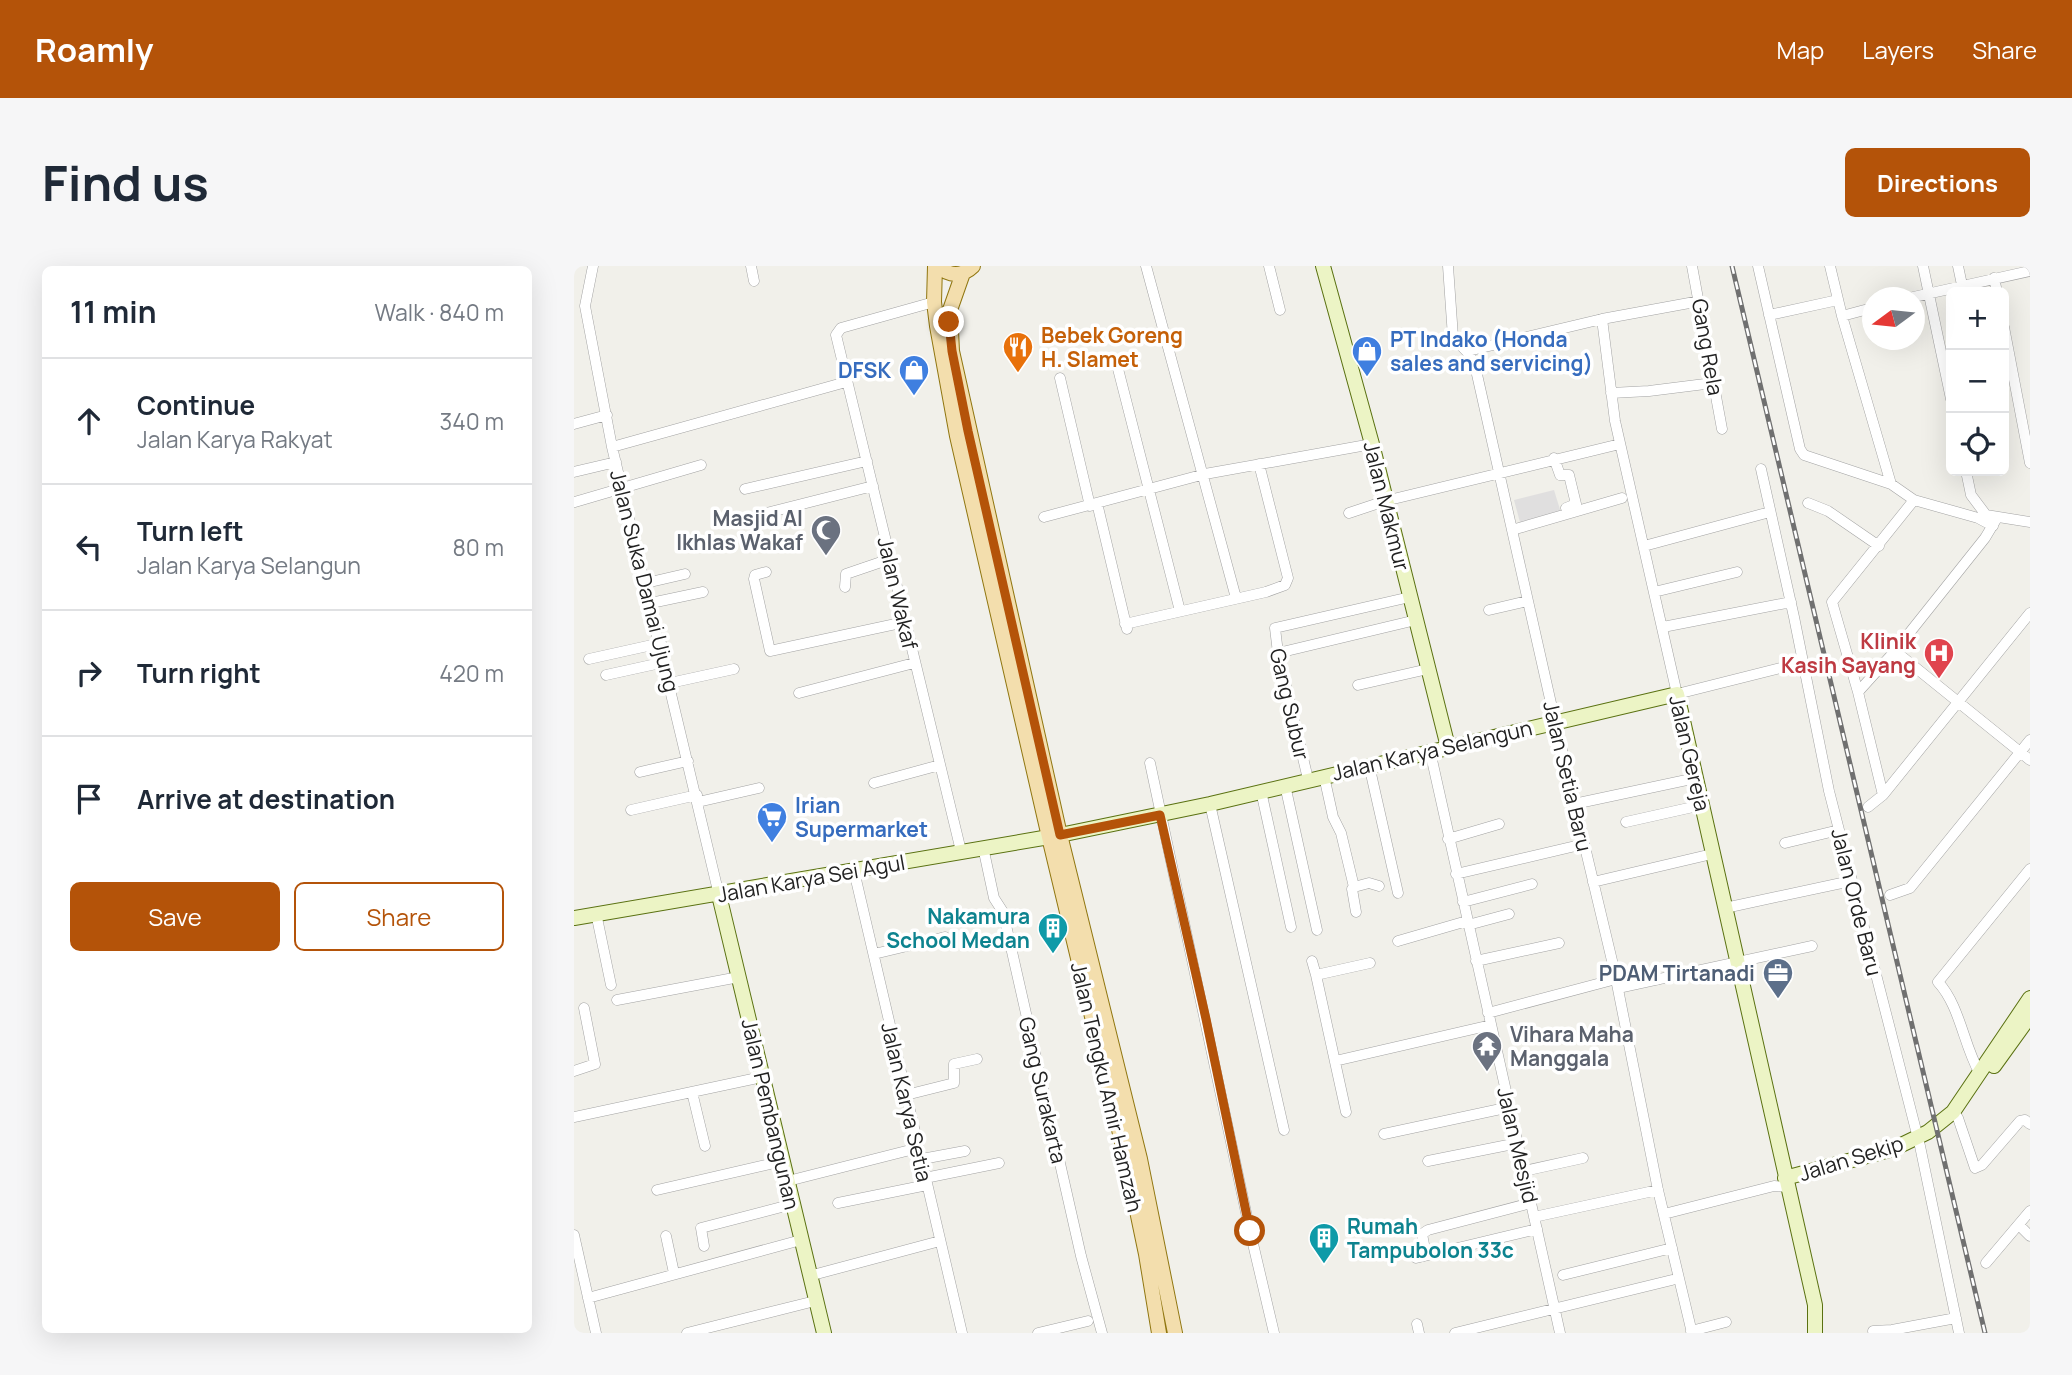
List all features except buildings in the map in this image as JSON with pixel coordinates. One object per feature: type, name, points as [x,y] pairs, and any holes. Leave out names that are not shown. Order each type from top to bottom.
[{"type":"main road","points":[[937,266],[952,274],[989,266]]},
{"type":"main road","name":"Jalan Tengku Amir Hamzah","points":[[937,266],[934,302],[946,382],[1175,1333]]},
{"type":"main road","name":"Jalan Tengku Amir Hamzah","points":[[969,269],[952,304],[950,336],[998,589]]},
{"type":"main road","name":"Jalan Tengku Amir Hamzah","points":[[1134,1161],[1159,1333]]},
{"type":"street","name":"Jalan Suka Damai Ujung","points":[[593,266],[585,306],[612,447],[719,894]]},
{"type":"street","points":[[751,266],[754,281]]},
{"type":"street","points":[[1146,266],[1237,598]]},
{"type":"street","points":[[1269,266],[1280,310]]},
{"type":"street","name":"Jalan Makmur","points":[[1323,266],[1448,747]]},
{"type":"street","name":"Jalan Setia Baru","points":[[1448,266],[1453,338],[1468,351],[1476,370],[1617,984],[1658,1190],[1692,1332]]},
{"type":"street","name":"Gang Rela","points":[[1692,266],[1722,429]]},
{"type":"street","points":[[1758,266],[1800,449],[1807,457],[1891,485],[1914,500],[1995,522],[2030,522]]},
{"type":"street","points":[[1830,266],[1891,485]]},
{"type":"street","points":[[1923,266],[1946,375]]},
{"type":"street","points":[[1958,266],[1962,285]]},
{"type":"street","points":[[1925,293],[2028,269]]},
{"type":"street","points":[[1994,278],[1996,287]]},
{"type":"street","points":[[1769,315],[1838,300]]},
{"type":"street","points":[[1468,351],[1602,319],[1700,301]]},
{"type":"street","name":"Jalan Wakaf","points":[[934,302],[859,322],[838,330],[836,335],[961,851]]},
{"type":"street","points":[[1842,316],[1862,310]]},
{"type":"street","name":"Jalan Gereja","points":[[1602,319],[1620,444],[1737,961],[1782,1184],[1815,1306],[1815,1333]]},
{"type":"street","points":[[2008,350],[2030,463]]},
{"type":"street","points":[[1116,361],[1180,611]]},
{"type":"street","points":[[1060,378],[1126,627],[1180,611],[1283,587],[1288,580],[1259,464]]},
{"type":"street","points":[[612,447],[846,382]]},
{"type":"street","points":[[1611,393],[1713,383]]},
{"type":"street","points":[[574,424],[607,415]]},
{"type":"street","points":[[1044,517],[1205,474],[1371,444]]},
{"type":"street","points":[[1349,513],[1385,501],[1620,444]]},
{"type":"street","points":[[1554,458],[1560,475],[1569,475],[1576,504],[1565,509],[1565,514]]},
{"type":"street","points":[[745,489],[867,461]]},
{"type":"street","points":[[574,472],[616,463]]},
{"type":"street","points":[[575,502],[701,465]]},
{"type":"street","name":"Jalan Orde Baru","points":[[1760,469],[1839,830],[1918,1142],[1959,1333]]},
{"type":"street","points":[[1967,476],[1971,495],[1995,522]]},
{"type":"street","points":[[735,521],[873,486]]},
{"type":"street","points":[[1512,530],[1622,498]]},
{"type":"street","points":[[1883,795],[1858,692],[1832,602],[1914,500]]},
{"type":"street","points":[[1808,503],[1828,511],[1879,546]]},
{"type":"street","points":[[1644,546],[1770,512]]},
{"type":"street","points":[[1858,692],[1895,651],[1995,522]]},
{"type":"street","points":[[845,587],[846,574],[890,559]]},
{"type":"street","points":[[766,572],[755,575],[754,579],[770,651],[905,622]]},
{"type":"street","points":[[1654,592],[1737,572]]},
{"type":"street","points":[[646,583],[685,574]]},
{"type":"street","points":[[650,603],[703,592]]},
{"type":"street","name":"Gang Subur","points":[[1308,779],[1278,653],[1275,628],[1410,597]]},
{"type":"street","points":[[1489,610],[1527,601]]},
{"type":"street","points":[[1663,627],[1791,602]]},
{"type":"street","points":[[1868,807],[1883,795],[2030,613]]},
{"type":"street","points":[[1278,653],[1416,620]]},
{"type":"street","points":[[589,659],[661,643]]},
{"type":"street","points":[[1895,651],[2030,760]]},
{"type":"street","points":[[606,675],[665,662]]},
{"type":"street","name":"Jalan Karya Selangun","points":[[1054,836],[1210,804],[1804,662]]},
{"type":"street","points":[[799,693],[914,663]]},
{"type":"street","points":[[670,683],[734,668]]},
{"type":"street","points":[[1357,685],[1428,669]]},
{"type":"street","points":[[1890,895],[1910,888],[2030,740]]},
{"type":"street","name":"Jalan Mesjid","points":[[1430,751],[1560,1333]]},
{"type":"street","points":[[640,772],[688,761]]},
{"type":"street","points":[[1150,764],[1274,1333]]},
{"type":"street","points":[[874,783],[940,765]]},
{"type":"street","points":[[1369,765],[1398,893]]},
{"type":"street","points":[[1324,776],[1354,887],[1352,889],[1356,912]]},
{"type":"street","points":[[1574,804],[1696,778]]},
{"type":"street","points":[[1285,785],[1317,930]]},
{"type":"street","points":[[631,810],[759,788]]},
{"type":"street","points":[[1261,791],[1291,927]]},
{"type":"street","points":[[1210,804],[1284,1130]]},
{"type":"street","points":[[1626,822],[1702,805]]},
{"type":"street","points":[[1448,839],[1499,824]]},
{"type":"street","points":[[1785,843],[1839,830]]},
{"type":"street","name":"Jalan Karya Sei Agul","points":[[574,918],[1054,836]]},
{"type":"street","points":[[1456,874],[1584,844]]},
{"type":"street","name":"Gang Surakarta","points":[[983,847],[995,898],[1003,912],[1078,1244],[1102,1333]]},
{"type":"street","points":[[1593,882],[1712,854]]},
{"type":"street","points":[[1979,1072],[1950,998],[1938,982],[2030,869]]},
{"type":"street","name":"Jalan Karya Setia","points":[[854,871],[962,1333]]},
{"type":"street","points":[[1725,908],[1851,881]]},
{"type":"street","points":[[1354,887],[1369,883],[1379,886]]},
{"type":"street","points":[[1463,902],[1532,884]]},
{"type":"street","name":"Jalan Pembangunan","points":[[719,894],[824,1333]]},
{"type":"street","points":[[596,913],[611,985]]},
{"type":"street","points":[[1398,941],[1509,914]]},
{"type":"street","points":[[874,954],[944,937]]},
{"type":"street","points":[[1476,961],[1559,943]]},
{"type":"street","points":[[1488,1013],[1617,984],[1812,946]]},
{"type":"street","points":[[1312,961],[1346,1112]]},
{"type":"street","points":[[1315,975],[1370,963]]},
{"type":"street","points":[[617,1000],[739,977]]},
{"type":"street","name":"Jalan Sekip","points":[[1664,1214],[1903,1155],[1955,1115],[2023,1025],[2030,998]]},
{"type":"street","points":[[574,1071],[595,1064],[584,1009]]},
{"type":"street","points":[[1335,1062],[1491,1025]]},
{"type":"street","name":"Jalan Sekip","points":[[1955,1115],[1979,1072],[2023,1025]]},
{"type":"street","points":[[906,1094],[954,1083],[954,1065],[977,1059]]},
{"type":"street","points":[[574,1117],[762,1077]]},
{"type":"street","points":[[692,1092],[705,1146]]},
{"type":"street","points":[[1384,1134],[1510,1107]]},
{"type":"street","points":[[1955,1115],[1973,1165],[1978,1168],[2020,1121],[2025,1120],[2030,1124]]},
{"type":"street","points":[[1428,1160],[1518,1143]]},
{"type":"street","points":[[788,1181],[918,1148]]},
{"type":"street","points":[[922,1159],[965,1151]]},
{"type":"street","points":[[1524,1171],[1583,1158]]},
{"type":"street","points":[[657,1190],[783,1161]]},
{"type":"street","points":[[838,1203],[999,1163]]},
{"type":"street","points":[[1534,1217],[1658,1190]]},
{"type":"street","points":[[1531,1203],[1427,1230],[1422,1234],[1421,1256],[1537,1229]]},
{"type":"street","points":[[704,1246],[701,1228],[793,1204]]},
{"type":"street","points":[[1986,1263],[2030,1211]]},
{"type":"street","points":[[2019,1225],[2030,1236]]},
{"type":"street","points":[[574,1235],[596,1333]]},
{"type":"street","points":[[666,1236],[674,1273]]},
{"type":"street","points":[[588,1298],[801,1240]]},
{"type":"street","points":[[809,1276],[940,1241]]},
{"type":"street","points":[[1563,1275],[1672,1248]]},
{"type":"street","points":[[1455,1333],[1672,1280]]},
{"type":"street","points":[[687,1333],[816,1301]]},
{"type":"street","points":[[1873,1331],[1909,1328],[1956,1318]]},
{"type":"street","points":[[1038,1333],[1088,1321]]},
{"type":"street","points":[[1692,1332],[1726,1322]]},
{"type":"shaded area","points":[[1554,490],[1562,516],[1521,526],[1514,500]]},
{"type":"railway","points":[[1732,266],[1985,1333]]},
{"type":"place","name":"Bebek Goreng H. Slamet","points":[[1018,374]]},
{"type":"place","name":"PT Indako (Honda sales and servicing)","points":[[1367,378]]},
{"type":"place","name":"DFSK","points":[[914,397]]},
{"type":"place","name":"Masjid Al Ikhlas Wakaf","points":[[826,557]]},
{"type":"place","name":"Klinik Kasih Sayang","points":[[1939,680]]},
{"type":"place","name":"Irian Supermarket","points":[[772,844]]},
{"type":"place","name":"Nakamura School Medan","points":[[1053,955]]},
{"type":"place","name":"PDAM Tirtanadi","points":[[1778,1000]]},
{"type":"place","name":"Vihara Maha Manggala","points":[[1487,1073]]},
{"type":"place","name":"Rumah Tampubolon 33c","points":[[1324,1265]]},
{"type":"route","points":[[949,322],[968,431],[1060,835],[1160,815],[1250,1231]]}]
